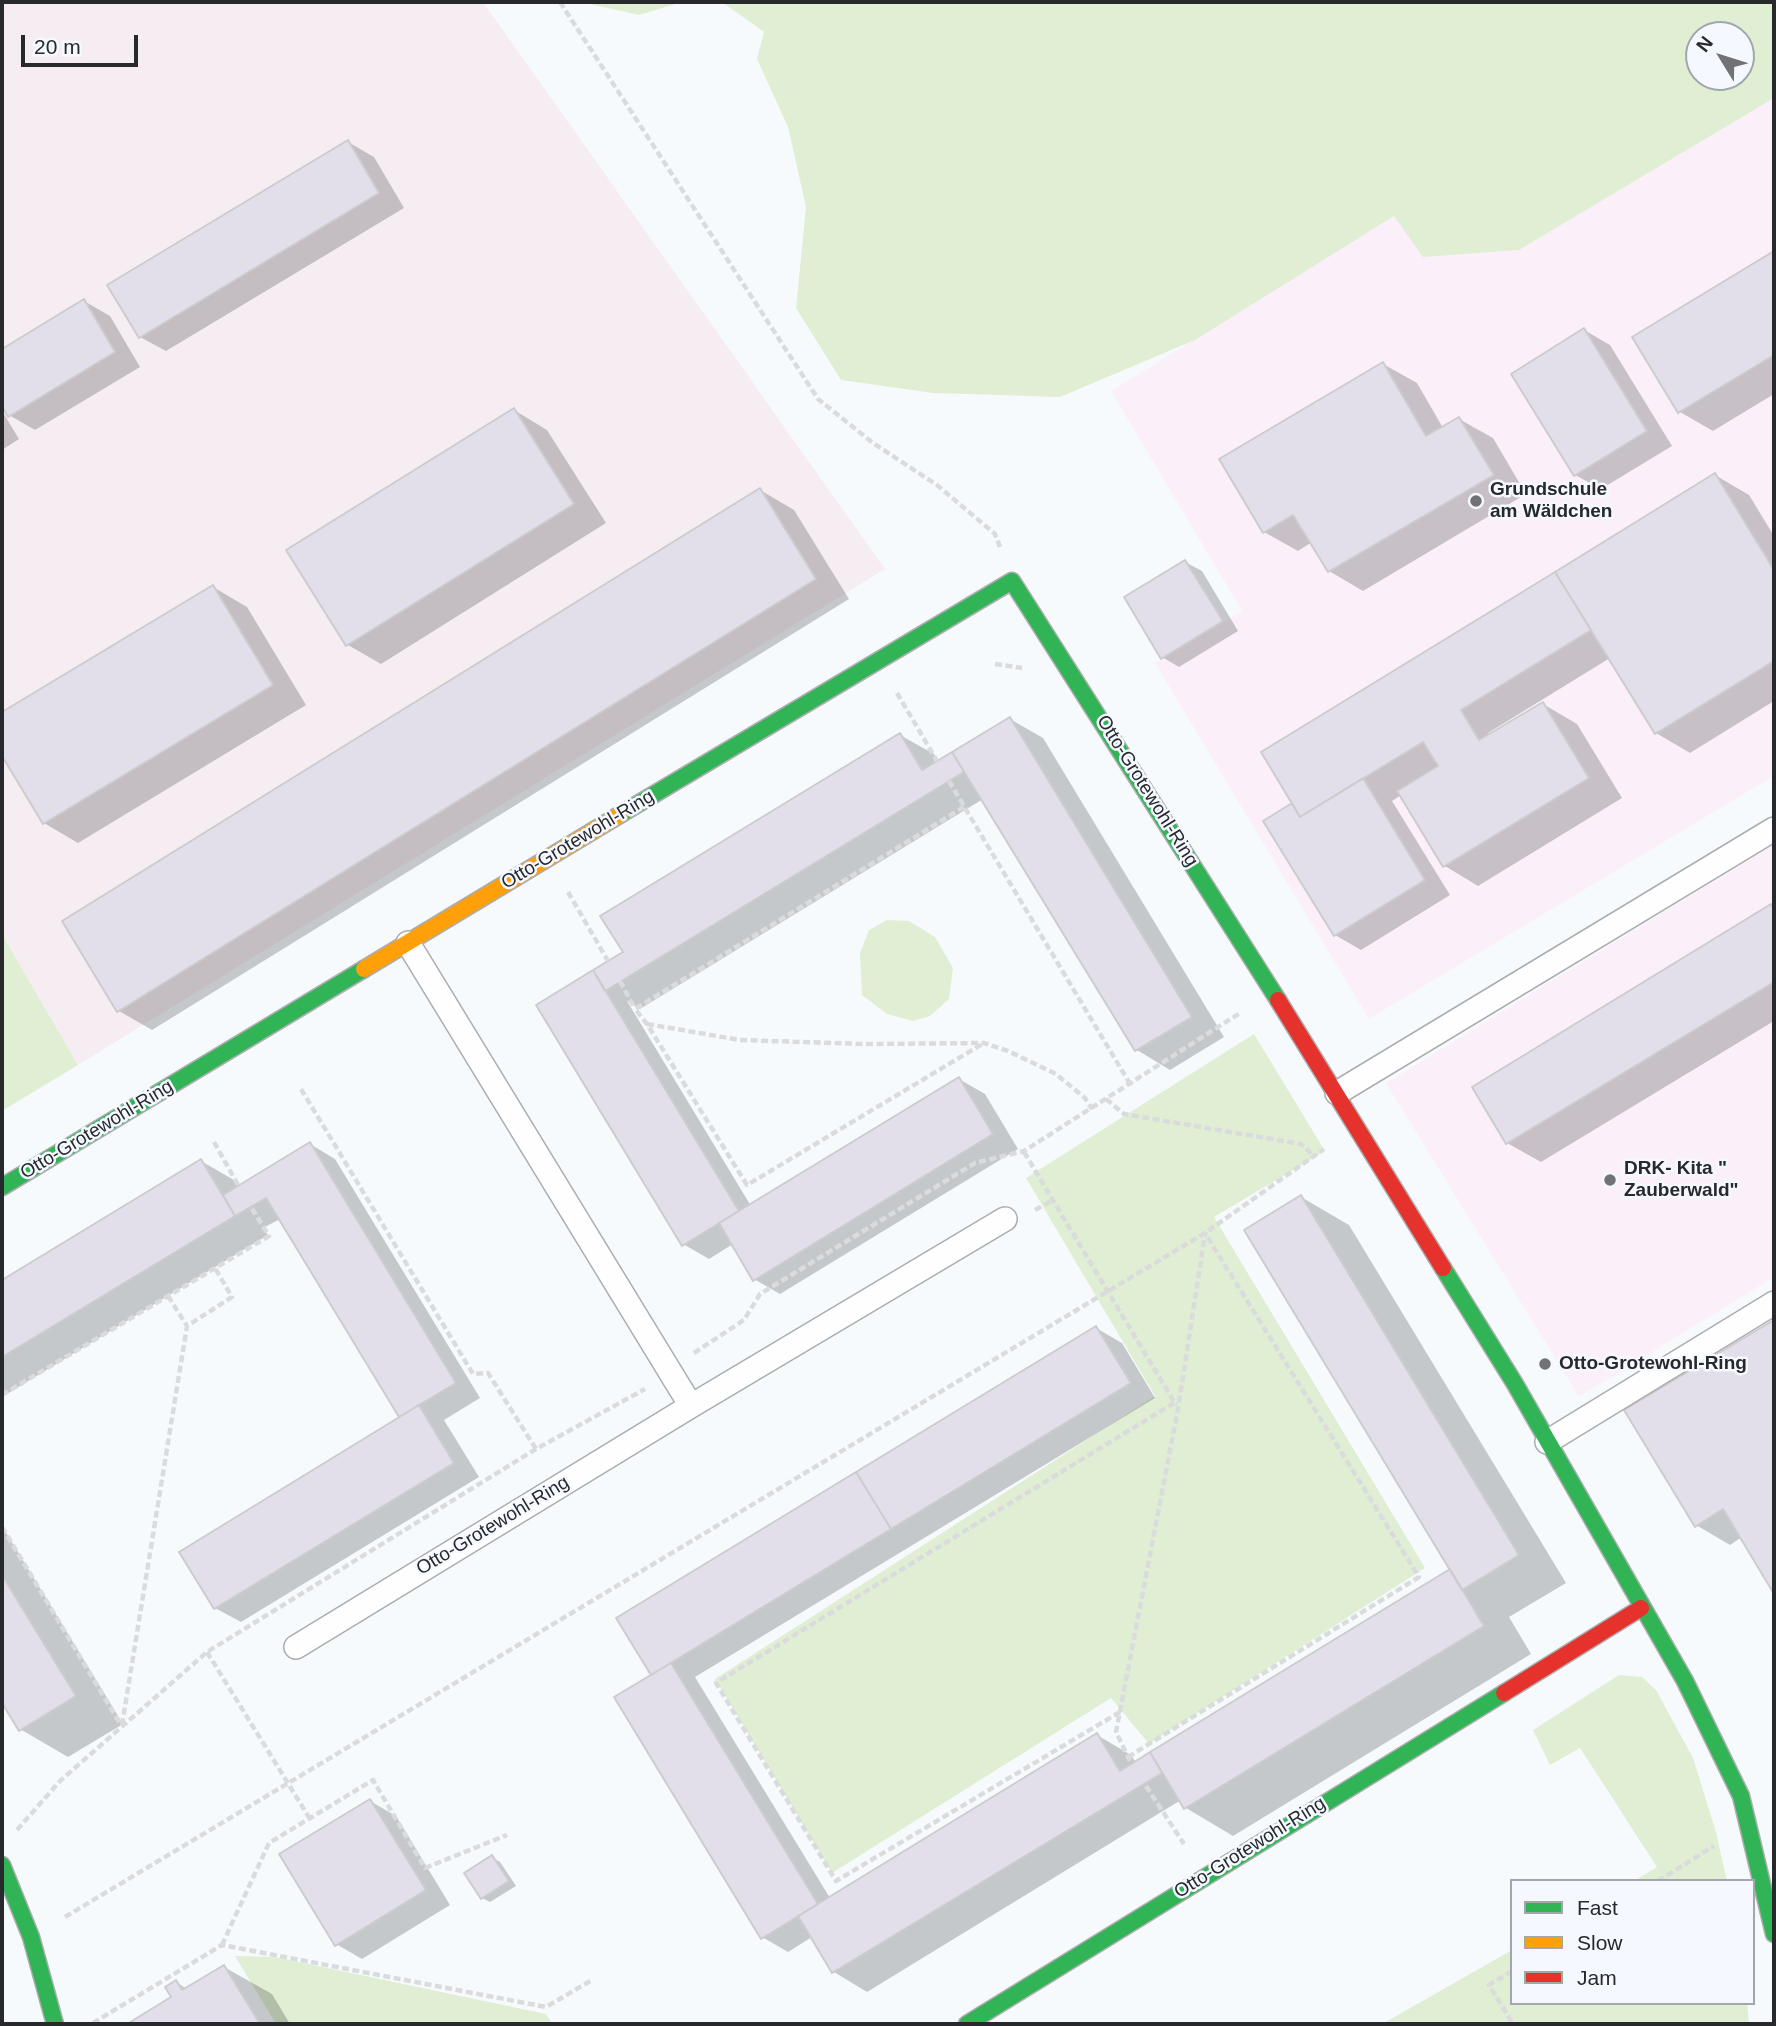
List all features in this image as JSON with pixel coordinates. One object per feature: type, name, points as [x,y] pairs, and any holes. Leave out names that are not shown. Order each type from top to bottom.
[{"type":"street","name":"Otto-Grotewohl-Ring","points":[[2,1187],[547,857],[1012,581],[1337,1093],[1357,1131],[1515,1384],[1685,1681],[1741,1796],[1774,1934]]},
{"type":"street","name":"Otto-Grotewohl-Ring","points":[[967,2024],[1641,1608]]},
{"type":"street","points":[[4,1876],[31,1937],[52,2023]]},
{"type":"lane","points":[[1337,1093],[1774,829]]},
{"type":"lane","points":[[408,943],[691,1406]]},
{"type":"lane","name":"Otto-Grotewohl-Ring","points":[[296,1647],[691,1406],[1005,1219]]},
{"type":"lane","points":[[1547,1442],[1774,1303]]},
{"type":"path","points":[[560,2],[818,399],[873,443],[937,485],[995,534],[1012,581]]},
{"type":"path","points":[[876,660],[937,761]]},
{"type":"path","points":[[949,781],[1130,1084]]},
{"type":"path","points":[[635,1009],[964,807]]},
{"type":"path","points":[[547,857],[608,961]]},
{"type":"path","points":[[620,981],[747,1185],[984,1043]]},
{"type":"path","points":[[10,1837],[60,1781],[207,1652],[536,1449],[672,1373],[688,1356],[744,1320],[760,1294],[975,1163],[1024,1151],[1273,992]]},
{"type":"path","points":[[647,1024],[740,1040],[865,1044],[984,1043],[1008,1051],[1056,1074],[1085,1098],[1092,1110]]},
{"type":"path","points":[[301,1089],[472,1374],[488,1373],[536,1449]]},
{"type":"path","points":[[1106,1099],[1124,1114],[1301,1144],[1313,1155]]},
{"type":"path","points":[[31,1937],[1108,1292],[1205,1233],[1313,1155],[1357,1131]]},
{"type":"path","points":[[214,1142],[238,1185]]},
{"type":"path","points":[[1024,1151],[1178,1409]]},
{"type":"path","points":[[2,1395],[269,1236],[251,1206]]},
{"type":"path","points":[[1205,1233],[1419,1577],[1129,1759],[1116,1732],[1178,1409],[1205,1233]]},
{"type":"path","points":[[187,1326],[232,1297],[215,1268]]},
{"type":"path","points":[[122,1726],[187,1326],[168,1296]]},
{"type":"path","points":[[1120,1712],[836,1881],[716,1683],[1174,1403]]},
{"type":"path","points":[[2,1527],[122,1726]]},
{"type":"path","points":[[207,1652],[310,1819]]},
{"type":"path","points":[[91,2024],[222,1945],[269,1843],[373,1780],[425,1868],[507,1835]]},
{"type":"path","points":[[1146,1786],[1184,1846]]},
{"type":"path","points":[[1661,1879],[1724,1840],[1749,1831]]},
{"type":"path","points":[[222,1945],[546,2007],[593,1980]]},
{"type":"path","points":[[1510,1972],[1489,1985],[1513,2024]]},
{"type":"shaded area","points":[[2,2],[483,2],[885,569],[78,1065],[2,934]]},
{"type":"shaded area","name":"Grundschule am Wäldchen","points":[[1774,98],[1774,776],[1369,1019],[1155,663],[1242,611],[1111,391],[1394,216],[1519,250]]},
{"type":"shaded area","name":"DRK- Kita \" Zauberwald\"","points":[[1774,844],[1774,1277],[1579,1397],[1386,1083]]},
{"type":"green space","points":[[581,2],[682,2],[639,15]]},
{"type":"green space","points":[[722,2],[1774,2],[1774,98],[1519,250],[1423,257],[1394,216],[1195,340],[1060,397],[933,393],[841,380],[796,308],[806,207],[788,127],[757,59],[764,32]]},
{"type":"green space","points":[[887,920],[909,921],[935,937],[953,968],[949,999],[930,1016],[913,1021],[887,1014],[862,995],[860,953],[869,930]]},
{"type":"green space","points":[[2,934],[78,1065],[2,1111]]},
{"type":"green space","points":[[1254,1034],[1325,1151],[1214,1217],[1425,1568],[1149,1744],[1111,1698],[832,1873],[715,1679],[1155,1396],[1026,1178]]},
{"type":"green space","points":[[1619,1675],[1642,1677],[1656,1690],[1693,1758],[1716,1832],[1727,1879],[1637,1879],[1657,1867],[1580,1748],[1550,1765],[1533,1730]]},
{"type":"green space","points":[[1510,1951],[1510,2005],[1747,2005],[1749,2024],[1382,2024]]},
{"type":"green space","points":[[235,1956],[275,1957],[546,2014],[552,2024],[276,2024]]},
{"type":"building","points":[[348,140],[379,193],[139,338],[107,285]]},
{"type":"building","points":[[1774,251],[1774,355],[1678,413],[1632,337]]},
{"type":"building","points":[[84,299],[115,352],[8,417],[2,406],[2,349]]},
{"type":"building","points":[[1584,328],[1647,431],[1574,476],[1511,374]]},
{"type":"building","points":[[1383,362],[1426,436],[1459,417],[1494,475],[1328,572],[1293,515],[1263,533],[1219,459]]},
{"type":"building","points":[[514,408],[574,504],[346,646],[286,550]]},
{"type":"building","points":[[1715,473],[1774,570],[1774,661],[1655,734],[1555,572]]},
{"type":"building","points":[[760,488],[816,579],[117,1012],[62,921]]},
{"type":"building","points":[[1185,560],[1223,621],[1161,659],[1124,597]]},
{"type":"building","points":[[1555,572],[1591,630],[1461,710],[1479,740],[1543,702],[1589,778],[1443,867],[1397,791],[1438,766],[1423,742],[1300,817],[1261,752]]},
{"type":"building","points":[[213,585],[273,685],[43,824],[2,756],[2,712]]},
{"type":"building","points":[[1010,717],[1192,1017],[1135,1051],[952,752]]},
{"type":"building","points":[[900,733],[922,770],[952,752],[964,772],[605,991],[593,970],[623,952],[600,916]]},
{"type":"building","points":[[1363,778],[1425,880],[1334,936],[1263,821],[1292,803],[1300,817]]},
{"type":"building","points":[[1771,904],[1774,909],[1774,982],[1506,1144],[1472,1087]]},
{"type":"building","points":[[593,970],[739,1211],[682,1246],[536,1005]]},
{"type":"building","points":[[959,1077],[993,1134],[753,1281],[719,1223]]},
{"type":"building","points":[[310,1142],[456,1383],[399,1417],[266,1198],[235,1216],[223,1195]]},
{"type":"building","points":[[201,1159],[235,1216],[2,1357],[2,1280]]},
{"type":"building","points":[[1301,1195],[1519,1555],[1462,1590],[1244,1230]]},
{"type":"building","points":[[1774,1320],[1774,1594],[1723,1509],[1695,1527],[1624,1410]]},
{"type":"building","points":[[1096,1326],[1131,1383],[891,1529],[856,1472]]},
{"type":"building","points":[[419,1405],[454,1463],[214,1609],[179,1552]]},
{"type":"building","points":[[856,1472],[891,1529],[651,1675],[616,1618]]},
{"type":"building","points":[[1450,1569],[1484,1626],[1184,1809],[1150,1752]]},
{"type":"building","points":[[2,1575],[76,1696],[19,1731],[2,1703]]},
{"type":"building","points":[[671,1663],[818,1904],[761,1939],[614,1697]]},
{"type":"building","points":[[1097,1733],[1120,1771],[1150,1752],[1162,1773],[832,1973],[798,1916]]},
{"type":"building","points":[[370,1799],[426,1890],[335,1946],[279,1854]]},
{"type":"building","points":[[492,1855],[509,1881],[481,1899],[464,1873]]},
{"type":"building","points":[[224,1965],[260,2024],[127,2024],[171,1997],[165,1987],[176,1980],[182,1990]]},
{"type":"traffic: fast","points":[[621,814],[1012,581],[1278,1000]]},
{"type":"traffic: fast","points":[[2,1187],[364,969]]},
{"type":"traffic: fast","points":[[1443,1268],[1515,1384],[1685,1681],[1741,1796],[1774,1934]]},
{"type":"traffic: fast","points":[[967,2024],[1504,1693]]},
{"type":"traffic: fast","points":[[2,1865],[31,1937],[55,2024]]},
{"type":"traffic: slow","points":[[364,969],[621,814]]},
{"type":"traffic: jam","points":[[1278,1000],[1443,1268]]},
{"type":"traffic: jam","points":[[1504,1693],[1641,1608]]},
{"type":"place","name":"Grundschule am Wäldchen","points":[[1476,501]]},
{"type":"place","name":"DRK- Kita \" Zauberwald\"","points":[[1610,1180]]},
{"type":"place","name":"Otto-Grotewohl-Ring","points":[[1545,1364]]}]
